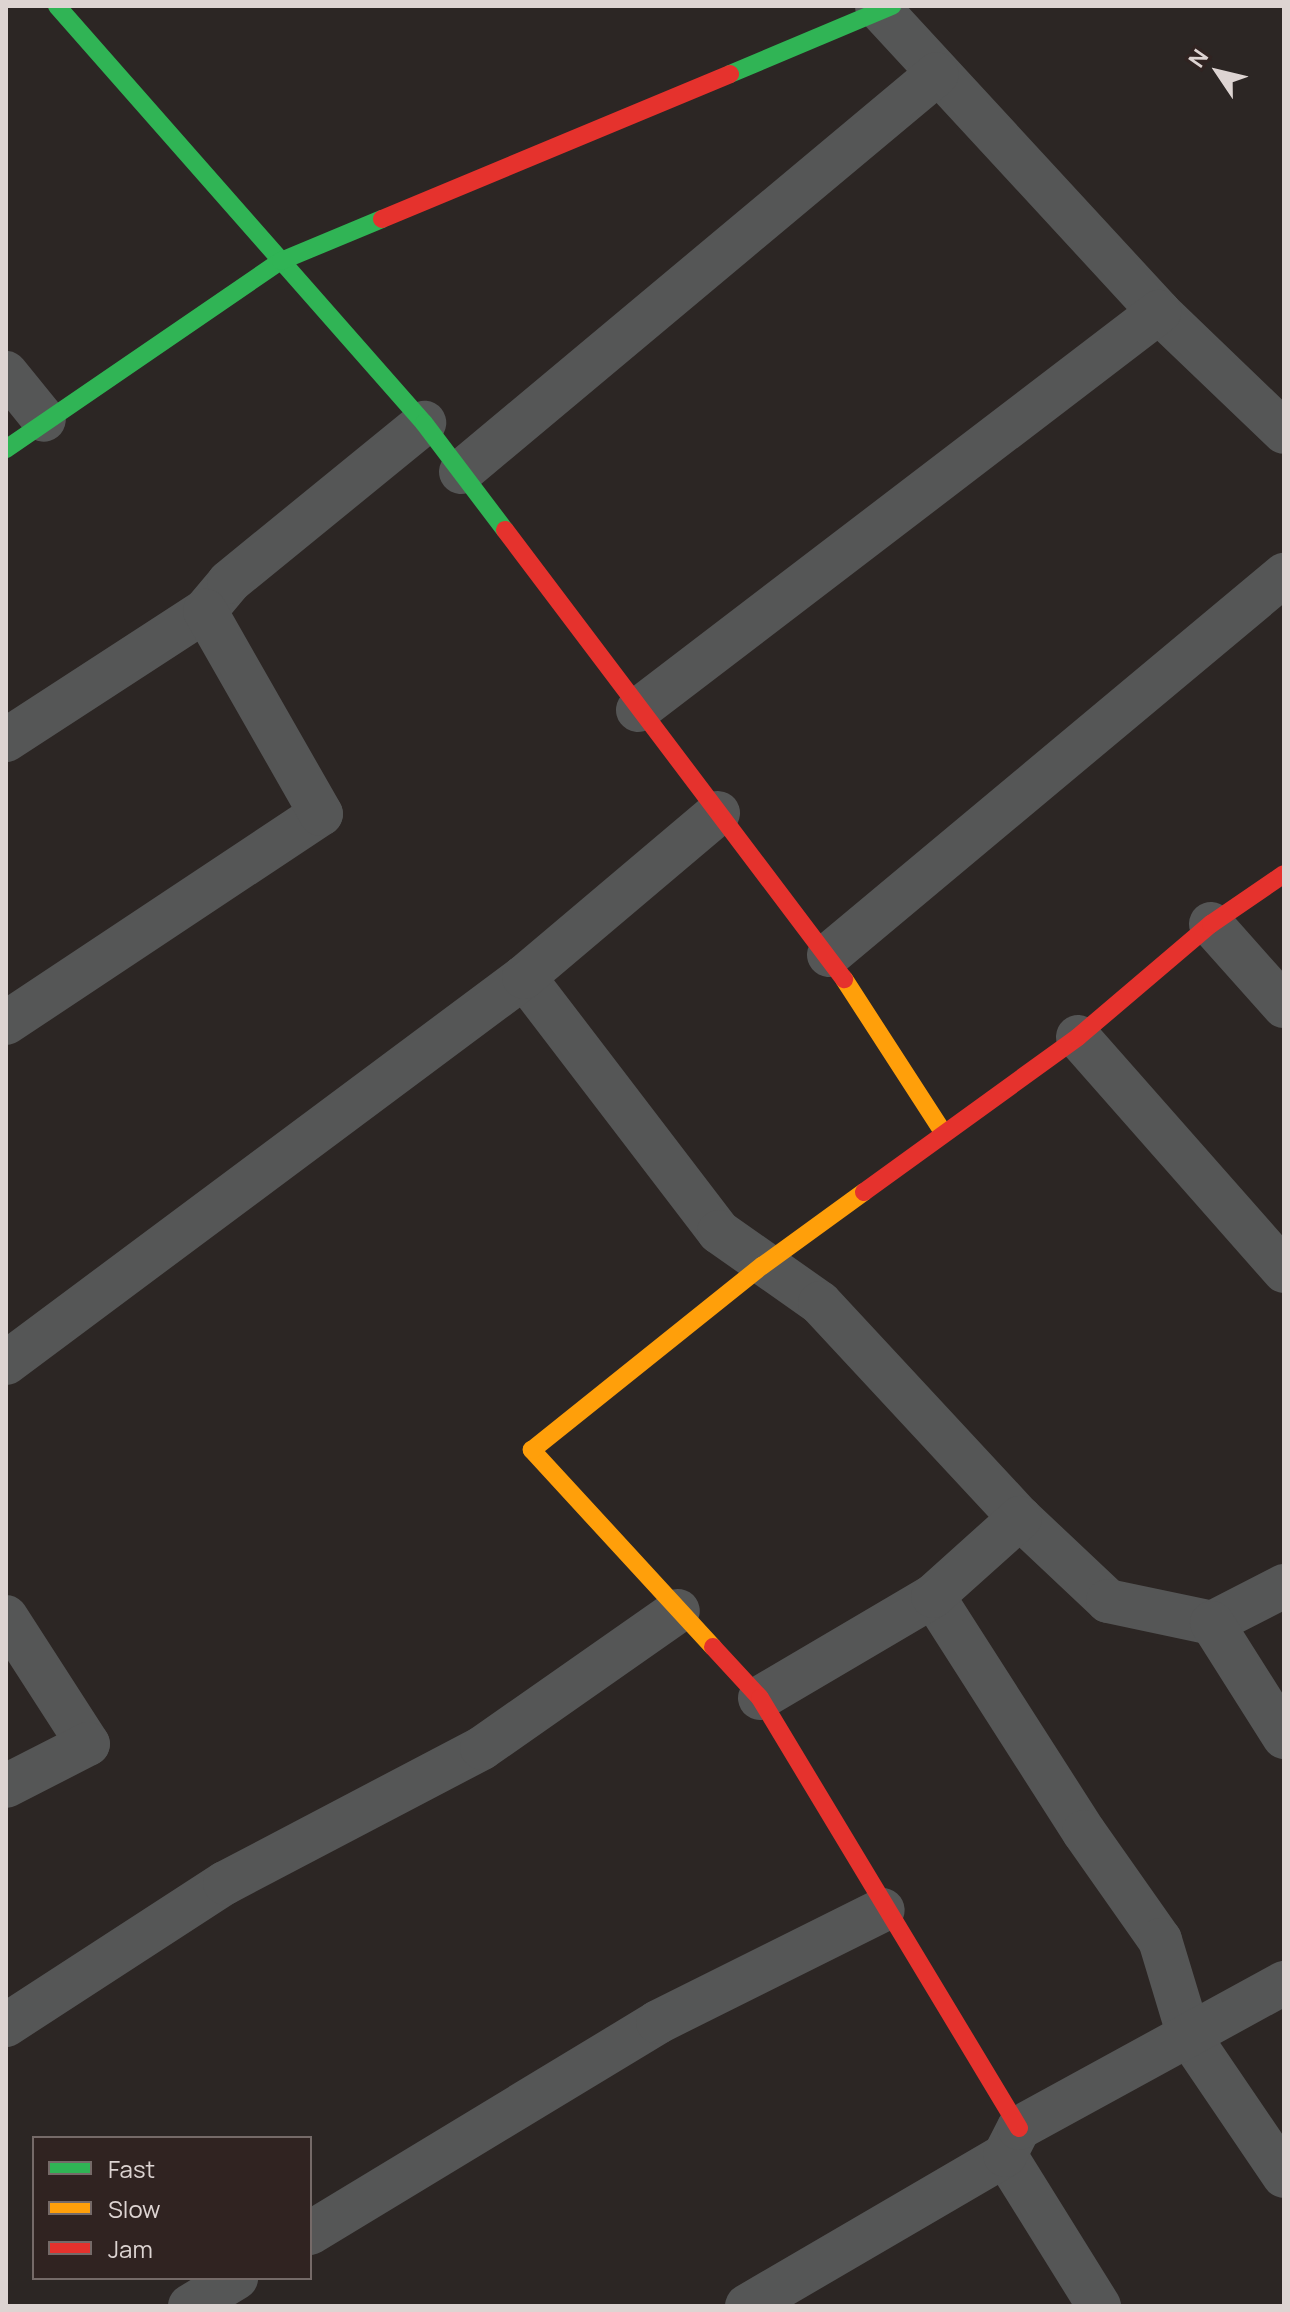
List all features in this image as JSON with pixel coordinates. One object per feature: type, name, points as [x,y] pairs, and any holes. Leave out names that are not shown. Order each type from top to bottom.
[{"type":"street","points":[[57,6],[424,423],[638,710],[829,955],[943,1132]]},
{"type":"street","points":[[6,449],[44,420],[281,261],[883,8],[937,74],[1159,312],[1284,432]]},
{"type":"street","points":[[461,472],[937,74]]},
{"type":"street","points":[[638,710],[1159,312]]},
{"type":"street","points":[[6,373],[44,420]]},
{"type":"street","points":[[6,740],[205,611],[229,582],[424,423]]},
{"type":"street","points":[[829,955],[1284,575]]},
{"type":"street","points":[[6,1023],[321,814],[205,611]]},
{"type":"street","points":[[6,1363],[524,977],[718,813]]},
{"type":"street","points":[[1099,2306],[1012,2141],[760,1698],[532,1450],[762,1266],[1078,1037],[1211,924],[1284,874]]},
{"type":"street","points":[[1211,924],[1284,1006]]},
{"type":"street","points":[[524,977],[719,1232],[762,1266],[820,1303],[1020,1518],[1108,1601],[1212,1623],[1284,1586]]},
{"type":"street","points":[[1078,1037],[1284,1271]]},
{"type":"street","points":[[760,1698],[933,1596],[1020,1518]]},
{"type":"street","points":[[933,1596],[1084,1832],[1160,1940],[1189,2036],[1284,2176]]},
{"type":"street","points":[[6,2025],[225,1883],[482,1748],[678,1611]]},
{"type":"street","points":[[6,1617],[88,1744],[6,1786]]},
{"type":"street","points":[[1212,1623],[1284,1737]]},
{"type":"street","points":[[312,2232],[658,2022],[883,1910]]},
{"type":"street","points":[[747,2306],[1012,2141],[1284,1983]]},
{"type":"street","points":[[190,2306],[233,2280]]},
{"type":"traffic: fast","points":[[57,6],[424,423],[505,530]]},
{"type":"traffic: fast","points":[[730,74],[892,6]]},
{"type":"traffic: fast","points":[[6,449],[281,261],[382,219]]},
{"type":"traffic: slow","points":[[844,979],[943,1132]]},
{"type":"traffic: slow","points":[[713,1647],[532,1450],[762,1266],[864,1192]]},
{"type":"traffic: jam","points":[[382,219],[730,74]]},
{"type":"traffic: jam","points":[[505,530],[844,979]]},
{"type":"traffic: jam","points":[[864,1192],[1078,1037],[1211,924],[1284,874]]},
{"type":"traffic: jam","points":[[713,1647],[760,1698],[1019,2128]]}]
